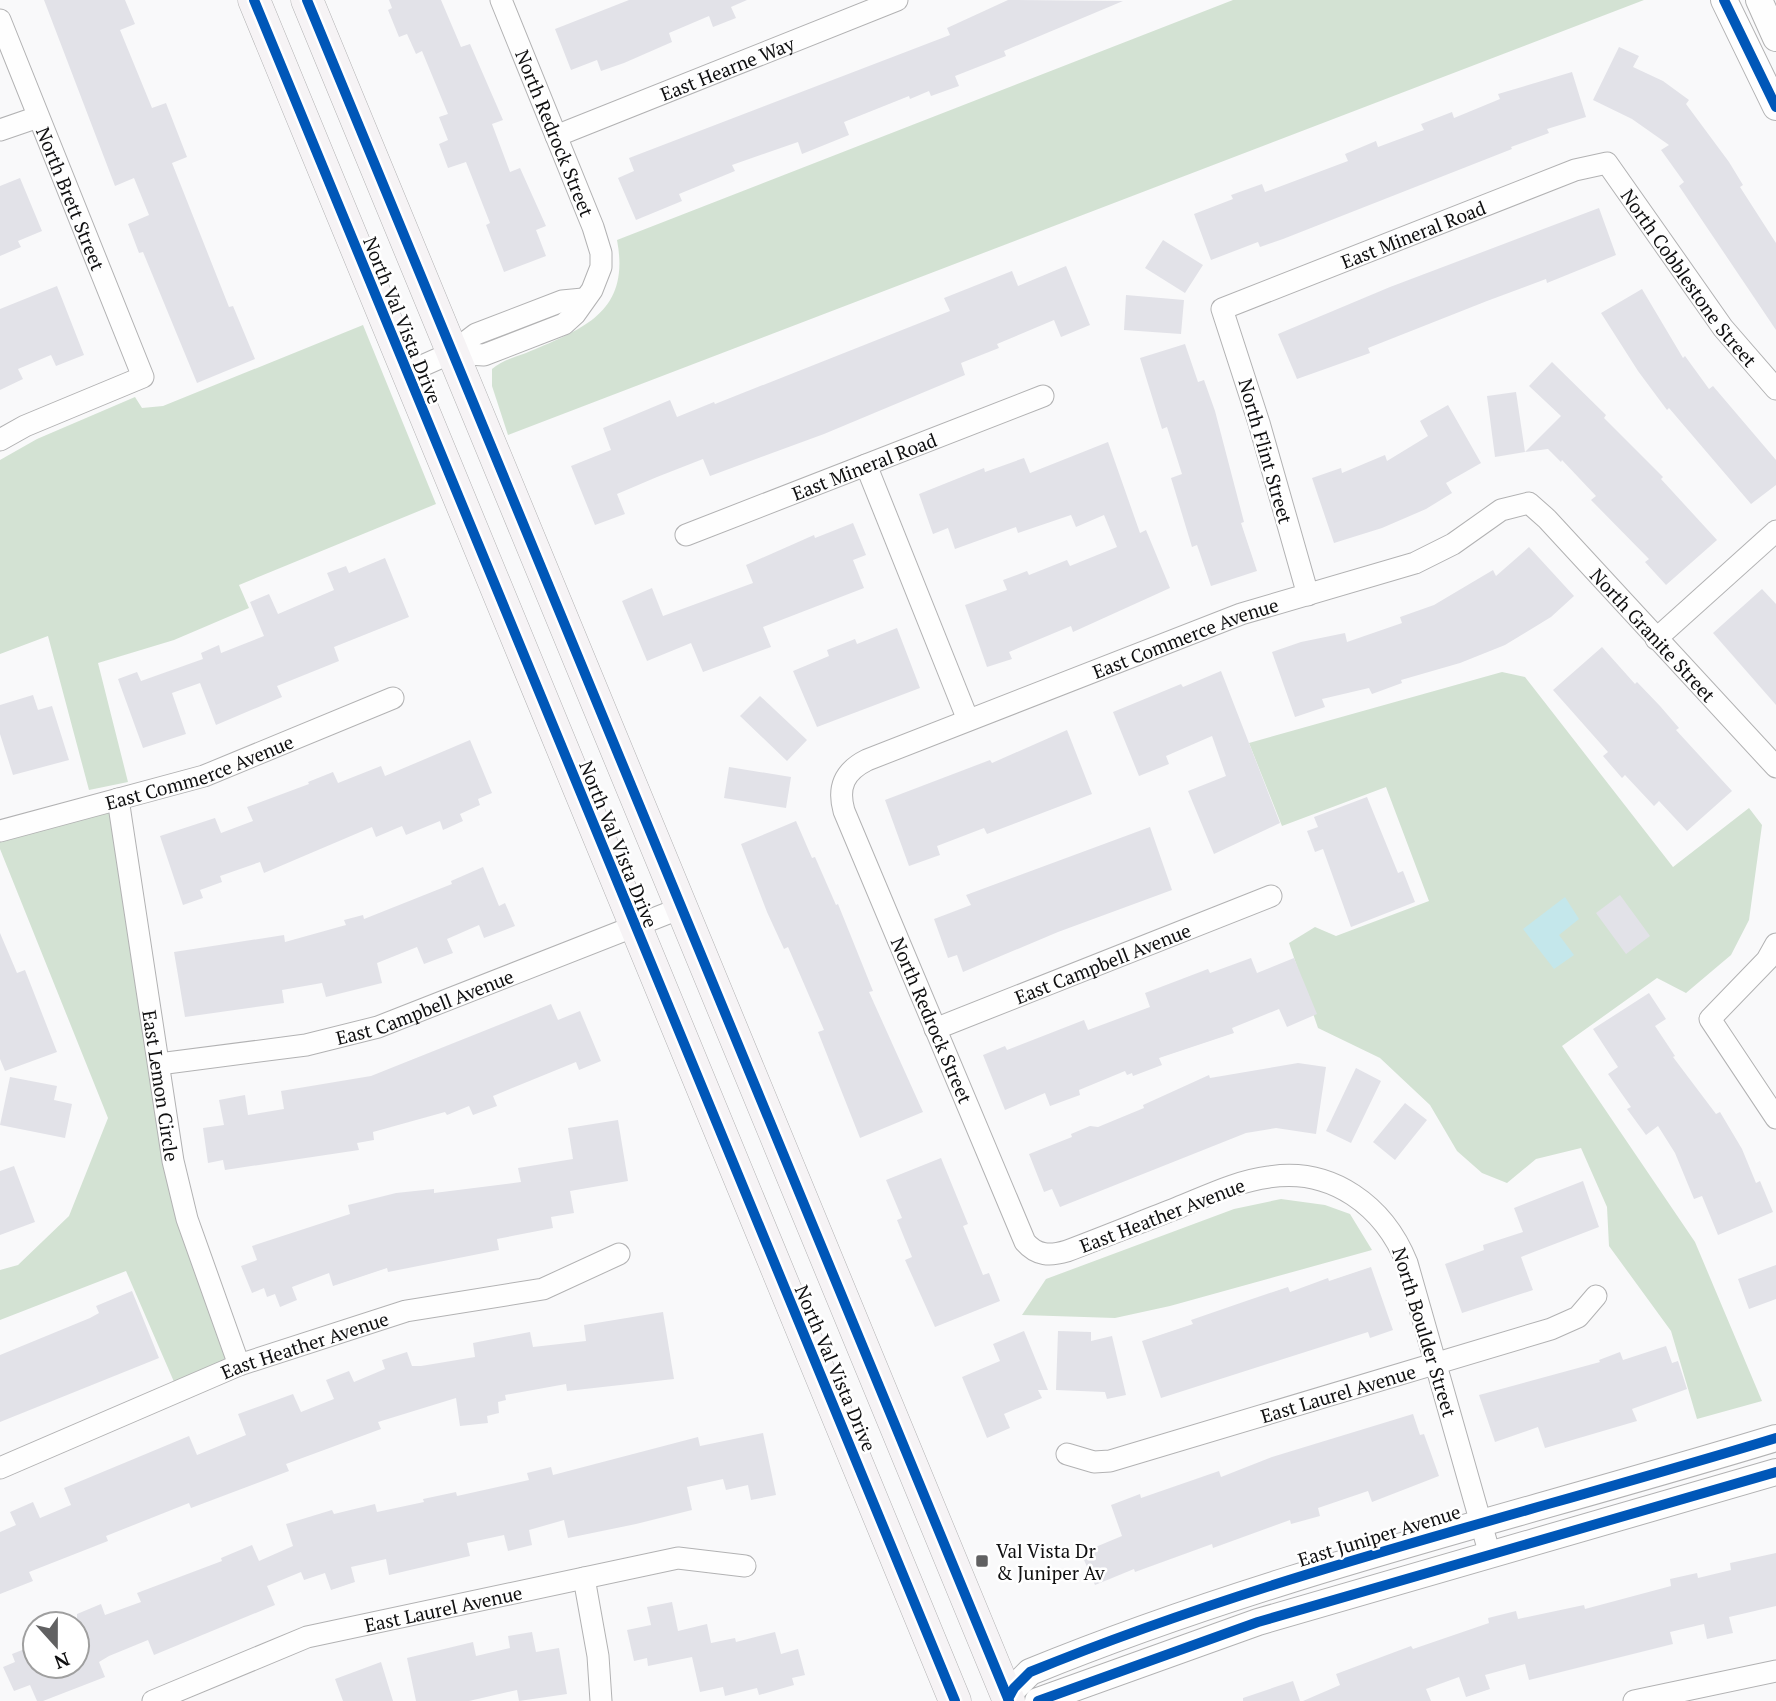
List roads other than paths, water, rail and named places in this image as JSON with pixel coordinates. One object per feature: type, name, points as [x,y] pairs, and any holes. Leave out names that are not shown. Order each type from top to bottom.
[{"type":"main road","name":"North Val Vista Drive","points":[[254,0],[955,1701]]},
{"type":"main road","name":"North Val Vista Drive","points":[[307,0],[681,908],[1015,1701]]},
{"type":"street","name":"North Redrock Street","points":[[451,353],[476,334],[562,301],[583,299],[592,290],[601,267],[598,240],[501,0]]},
{"type":"street","name":"East Hearne Way","points":[[556,136],[897,0]]},
{"type":"street","points":[[1724,0],[1776,107]]},
{"type":"street","points":[[1759,0],[1776,38]]},
{"type":"street","name":"North Brett Street","points":[[0,20],[144,377],[25,426],[0,440]]},
{"type":"street","points":[[0,130],[38,117]]},
{"type":"street","name":"East Mineral Road","points":[[1222,309],[1575,170],[1607,163]]},
{"type":"street","name":"North Cobblestone Street","points":[[1607,163],[1723,328],[1776,390]]},
{"type":"street","name":"North Flint Street","points":[[1222,309],[1259,423],[1308,595]]},
{"type":"street","points":[[406,373],[451,353]]},
{"type":"street","name":"East Mineral Road","points":[[686,535],[1043,396]]},
{"type":"street","points":[[866,465],[968,720]]},
{"type":"street","name":"East Commerce Avenue","points":[[843,780],[849,771],[867,760],[1219,622],[1415,563],[1461,539],[1501,510],[1529,503]]},
{"type":"street","name":"North Granite Street","points":[[1529,503],[1547,519],[1776,767]]},
{"type":"street","points":[[1656,639],[1776,531]]},
{"type":"street","name":"East Commerce Avenue","points":[[0,831],[227,768],[393,698]]},
{"type":"street","name":"North Redrock Street","points":[[843,780],[840,790],[844,811],[1020,1234],[1031,1249],[1039,1253]]},
{"type":"street","name":"East Lemon Circle","points":[[118,799],[173,1161],[187,1219],[239,1365]]},
{"type":"street","name":"East Campbell Avenue","points":[[935,1029],[1271,896]]},
{"type":"street","name":"East Campbell Avenue","points":[[159,1064],[306,1045],[377,1027],[681,908]]},
{"type":"street","points":[[1776,944],[1767,960],[1710,1019],[1776,1118]]},
{"type":"street","name":"East Heather Avenue","points":[[1039,1253],[1048,1255],[1068,1251],[1234,1186],[1285,1175]]},
{"type":"street","name":"North Boulder Street","points":[[1285,1175],[1335,1184],[1364,1200],[1395,1237],[1407,1262],[1490,1555]]},
{"type":"street","name":"East Heather Avenue","points":[[0,1468],[239,1365],[406,1311],[544,1289],[619,1254]]},
{"type":"street","name":"East Laurel Avenue","points":[[1067,1454],[1094,1462],[1110,1461],[1564,1324],[1578,1317],[1596,1296]]},
{"type":"street","name":"East Juniper Avenue","points":[[1015,1701],[1014,1688],[1030,1672],[1209,1605],[1776,1438]]},
{"type":"street","points":[[1015,1701],[1226,1633],[1776,1472]]},
{"type":"street","name":"East Laurel Avenue","points":[[153,1701],[307,1637],[678,1558],[745,1566]]},
{"type":"street","points":[[584,1578],[598,1656],[601,1701]]},
{"type":"street","points":[[1634,1701],[1776,1671]]},
{"type":"water","points":[[1565,897],[1579,919],[1559,935],[1574,955],[1554,969],[1523,929]]},
{"type":"place","name":"Val Vista Dr & Juniper Av","points":[[982,1561]]}]
